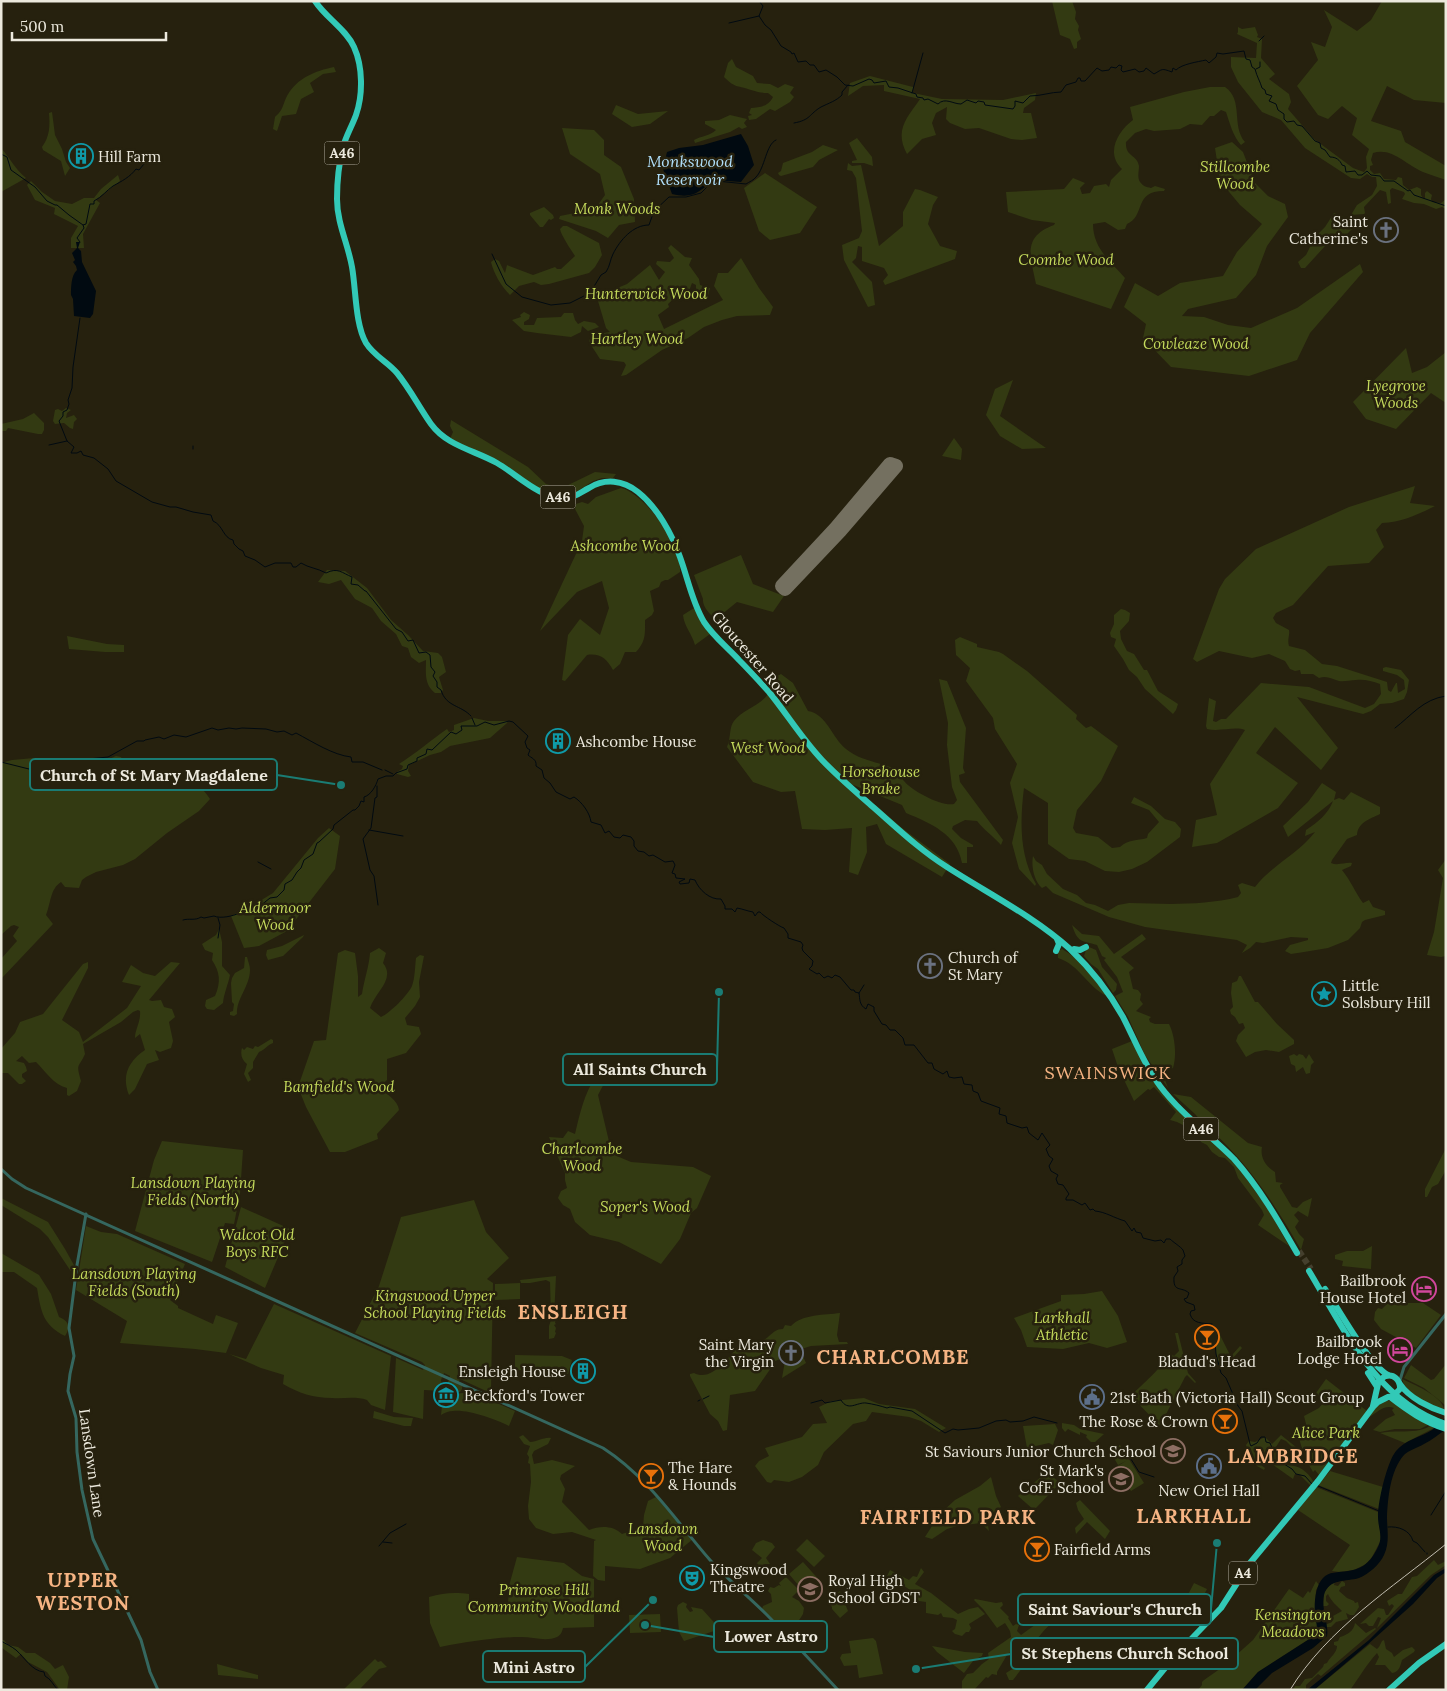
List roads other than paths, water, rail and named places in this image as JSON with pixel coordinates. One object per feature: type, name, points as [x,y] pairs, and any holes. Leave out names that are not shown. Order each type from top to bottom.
[{"type":"highway","name":"Gloucester Road","points":[[315,1],[322,11],[349,38],[357,53],[359,64],[360,99],[356,117],[342,152],[337,200],[340,222],[351,262],[359,321],[368,346],[395,370],[435,429],[454,444],[496,463],[530,486],[557,497],[566,498],[604,482],[622,483],[639,493],[653,509],[675,543],[695,604],[713,634],[769,692],[801,735],[838,776],[924,852],[1011,906]]},
{"type":"highway","name":"A46","points":[[1011,906],[1072,949],[1108,991]]},
{"type":"highway","name":"A46","points":[[1011,906],[1046,926],[1083,958],[1114,999],[1147,1067],[1161,1088],[1183,1114],[1222,1148],[1244,1171],[1298,1252]]},
{"type":"highway","points":[[1057,938],[1059,944],[1057,950],[1063,947],[1072,949],[1085,948],[1083,958]]},
{"type":"highway","points":[[1446,1413],[1430,1415],[1412,1414],[1390,1397],[1382,1395],[1378,1386],[1352,1350],[1310,1270],[1367,1353],[1383,1372],[1397,1378],[1399,1386],[1407,1392],[1430,1415],[1446,1429]]},
{"type":"highway","points":[[1315,1276],[1362,1353],[1378,1374],[1408,1401],[1430,1415]]},
{"type":"highway","points":[[1330,1306],[1376,1376],[1392,1393],[1405,1403],[1446,1422]]},
{"type":"highway","points":[[1378,1386],[1388,1375]]},
{"type":"highway","name":"A4","points":[[1371,1409],[1378,1386]]},
{"type":"highway","name":"A4","points":[[1147,1690],[1174,1656],[1218,1611],[1250,1563],[1311,1490],[1371,1409],[1378,1402],[1390,1397],[1399,1386]]},
{"type":"highway","points":[[1389,1690],[1419,1663],[1446,1644]]},
{"type":"street","points":[[1,1169],[21,1185],[604,1448],[638,1475],[710,1560],[765,1613],[838,1690]]},
{"type":"street","name":"Lansdown Lane","points":[[88,1215],[84,1228],[69,1325],[74,1356],[68,1391],[76,1418],[78,1458],[83,1493],[93,1539],[141,1640],[151,1675],[158,1690]]},
{"type":"street","points":[[1388,1375],[1398,1373],[1404,1367],[1446,1314]]},
{"type":"street","points":[[1399,1386],[1400,1376],[1404,1367]]},
{"type":"water","name":"Monkswood Reservoir","points":[[741,134],[748,146],[754,165],[741,182],[714,180],[691,195],[672,194],[663,169],[667,152],[679,148],[703,145]]},
{"type":"water","points":[[76,242],[80,242],[78,248],[81,251],[82,262],[96,291],[93,314],[90,318],[74,316],[71,285],[77,270],[73,262],[75,260],[72,253],[77,248]]},
{"type":"water","points":[[1446,1417],[1446,1429],[1430,1441],[1406,1453],[1399,1461],[1393,1477],[1388,1502],[1387,1545],[1380,1562],[1363,1576],[1334,1583],[1326,1590],[1323,1601],[1327,1636],[1313,1648],[1272,1673],[1255,1690],[1242,1690],[1258,1672],[1314,1636],[1317,1628],[1315,1601],[1320,1581],[1328,1574],[1348,1571],[1363,1566],[1371,1559],[1377,1549],[1380,1537],[1378,1516],[1380,1501],[1386,1472],[1396,1451],[1404,1444],[1432,1430]]},
{"type":"water","points":[[1446,1568],[1446,1572],[1437,1578],[1413,1604],[1366,1646],[1314,1690],[1307,1690],[1369,1640],[1434,1575]]},
{"type":"waterway","points":[[759,1],[763,6],[759,16],[781,46],[792,54],[794,53],[798,62],[806,61],[810,65],[814,65],[819,72],[826,70],[845,85],[853,86],[869,79],[874,83],[886,81],[889,87],[916,94],[917,97],[924,100],[928,99],[938,104],[943,101],[961,104],[967,100],[1013,109],[1015,101],[1023,103],[1030,96],[1061,92],[1066,85],[1076,82],[1078,78],[1081,81],[1085,81],[1097,68],[1102,71],[1109,70],[1111,67],[1116,68],[1119,65],[1122,66],[1121,70],[1123,72],[1135,69],[1139,72],[1144,71],[1146,68],[1154,74],[1162,70],[1172,72],[1173,68],[1176,70],[1194,62],[1206,60],[1209,63],[1216,57],[1217,53],[1244,51],[1246,59],[1250,60],[1252,67],[1255,69],[1262,88],[1266,94],[1272,96],[1269,101],[1276,104],[1278,110],[1284,114],[1284,119],[1287,122],[1294,121],[1297,125],[1302,126],[1315,141],[1320,143],[1321,148],[1330,157],[1338,159],[1345,166],[1346,172],[1355,171],[1358,175],[1362,175],[1367,171],[1371,175],[1380,176],[1384,181],[1394,181],[1408,191],[1410,190],[1414,195],[1446,206]]},
{"type":"waterway","points":[[729,23],[759,16]]},
{"type":"waterway","points":[[1259,41],[1264,36]]},
{"type":"waterway","points":[[912,93],[923,53]]},
{"type":"waterway","points":[[1256,69],[1260,67],[1260,62]]},
{"type":"waterway","points":[[794,123],[800,122],[821,107],[837,99],[848,85]]},
{"type":"waterway","points":[[492,254],[506,284],[522,297],[551,305],[570,303],[590,293],[601,275],[606,272],[613,254],[623,239],[632,230],[649,225],[654,211],[669,197],[686,197],[701,193],[711,183],[717,181],[746,184],[759,173],[770,146],[776,140]]},
{"type":"waterway","points":[[1,154],[7,157],[11,170],[35,187],[47,201],[57,205],[83,225]]},
{"type":"waterway","points":[[80,242],[77,238],[84,228],[83,225],[86,224],[90,204],[94,204],[94,201],[155,157]]},
{"type":"waterway","points":[[80,318],[69,404],[59,421],[67,441],[74,447],[71,453],[81,451],[83,455],[94,458],[108,469],[116,481],[152,502],[211,515],[213,521],[219,525],[227,537],[233,540],[234,544],[243,551],[245,556],[265,567],[275,563],[291,563],[293,567],[296,567],[301,563],[326,573],[337,571],[352,577],[351,584],[358,585],[366,591],[396,629],[402,632],[408,641],[413,640],[419,653],[426,652],[430,655],[431,667],[435,672],[433,676],[437,682],[437,687],[441,690],[446,700],[471,716]]},
{"type":"waterway","points":[[49,445],[67,441]]},
{"type":"waterway","points":[[1395,728],[1424,704],[1446,696]]},
{"type":"waterway","points":[[472,718],[475,725]]},
{"type":"waterway","points":[[183,920],[230,916],[239,913],[239,910],[249,910],[260,906],[270,898],[277,897],[284,890],[285,884],[292,880],[301,868],[304,860],[313,854],[317,843],[333,829],[334,825],[355,810],[361,801],[364,802],[364,797],[373,790],[378,779],[393,776],[407,769],[408,765],[426,754],[427,749],[432,750],[451,732],[456,734],[462,730],[461,726],[477,726],[485,722],[494,725],[509,721],[513,722],[528,736],[525,742],[530,750],[528,755],[535,760],[536,766],[542,770],[544,778],[556,792],[570,799],[574,797],[580,802],[587,811],[591,822],[601,825],[605,833],[609,831],[614,837],[620,838],[623,835],[631,837],[638,851],[644,852],[649,856],[653,855],[665,862],[673,861],[675,865],[672,873],[675,874],[676,878],[685,879],[679,882],[680,884],[689,883],[690,879],[695,880],[705,894],[721,899],[725,909],[732,909],[735,912],[739,908],[753,912],[755,916],[760,912],[784,928],[788,938],[801,942],[803,951],[813,961],[809,969],[817,974],[819,973],[824,978],[828,976],[832,978],[835,975],[840,977],[851,990],[859,993],[862,1006],[866,1009],[868,1004],[874,1007],[874,1011],[882,1024],[886,1025],[890,1030],[895,1030],[903,1038],[905,1045],[914,1045],[928,1063],[932,1063],[934,1069],[943,1074],[947,1071],[949,1077],[962,1077],[964,1084],[972,1085],[973,1091],[978,1093],[981,1101],[1000,1108],[999,1114],[1006,1116],[1007,1123],[1022,1128],[1027,1127],[1029,1133],[1038,1140],[1042,1133],[1050,1145],[1046,1149],[1049,1156],[1053,1159],[1049,1166],[1051,1171],[1058,1175],[1056,1179],[1058,1184],[1063,1185],[1069,1194],[1066,1200],[1073,1200],[1082,1205],[1085,1203],[1090,1210],[1093,1209],[1125,1221],[1132,1231],[1134,1228],[1136,1232],[1141,1233],[1143,1238],[1155,1241],[1161,1240],[1164,1243],[1166,1239],[1170,1239],[1181,1247],[1185,1256],[1182,1264],[1177,1267],[1178,1271],[1174,1277],[1175,1285],[1189,1293],[1187,1298],[1184,1299],[1186,1302],[1194,1305],[1195,1310],[1191,1311],[1190,1314],[1193,1320],[1212,1324]]},
{"type":"waterway","points":[[1,762],[41,772],[56,773],[88,759],[108,757],[137,741],[159,737],[164,739],[174,735],[186,737],[212,728],[218,730],[242,728],[284,731],[292,735],[296,733],[330,751],[351,757],[352,762],[363,762],[382,770]]},
{"type":"waterway","points":[[385,770],[393,774]]},
{"type":"waterway","points":[[377,786],[377,797],[375,798],[371,828],[363,839],[370,870],[374,876],[378,905]]},
{"type":"waterway","points":[[369,830],[403,836]]},
{"type":"waterway","points":[[258,862],[271,869]]},
{"type":"waterway","points":[[218,918],[220,925],[218,938]]},
{"type":"waterway","points":[[859,993],[864,985]]},
{"type":"waterway","points":[[1214,1327],[1216,1354],[1221,1373],[1226,1378],[1242,1411],[1251,1446],[1257,1443],[1261,1437],[1265,1437],[1266,1442],[1270,1443],[1284,1464],[1296,1474],[1305,1476],[1312,1484]]},
{"type":"waterway","points":[[703,1399],[709,1396]]},
{"type":"waterway","points":[[811,1403],[822,1400],[825,1403],[841,1400],[844,1404],[850,1406],[866,1403],[912,1411],[945,1433],[953,1429],[979,1428],[996,1421],[1023,1421],[1034,1417],[1057,1423]]},
{"type":"waterway","points":[[1126,1451],[1139,1472],[1154,1477]]},
{"type":"waterway","points":[[1318,1486],[1379,1511]]},
{"type":"waterway","points":[[1431,1515],[1446,1491]]},
{"type":"waterway","points":[[379,1546],[390,1533],[406,1524]]},
{"type":"waterway","points":[[1388,1527],[1396,1527],[1406,1531],[1413,1541],[1425,1552]]},
{"type":"waterway","points":[[383,1542],[392,1543]]},
{"type":"waterway","points":[[1,1641],[16,1650],[32,1667],[44,1672],[45,1676],[58,1690]]},
{"type":"tunnel","points":[[1299,1251],[1311,1269]]},
{"type":"railway","points":[[1290,1690],[1305,1668],[1341,1629],[1383,1593],[1446,1544]]},
{"type":"place","name":"Hill Farm","points":[[81,156]]},
{"type":"place","name":"Saint Catherine's","points":[[1386,230]]},
{"type":"place","name":"Ashcombe House","points":[[558,741]]},
{"type":"place","name":"Church of St Mary Magdalene","points":[[341,785]]},
{"type":"place","name":"Church of St Mary","points":[[930,966]]},
{"type":"place","name":"All Saints Church","points":[[719,992]]},
{"type":"place","name":"Little Solsbury Hill","points":[[1324,994]]},
{"type":"place","name":"Bailbrook House Hotel","points":[[1424,1289]]},
{"type":"place","name":"Bladud's Head","points":[[1207,1337]]},
{"type":"place","name":"Bailbrook Lodge Hotel","points":[[1400,1350]]},
{"type":"place","name":"Saint Mary the Virgin","points":[[791,1353]]},
{"type":"place","name":"Ensleigh House","points":[[583,1371]]},
{"type":"place","name":"Beckford's Tower","points":[[446,1395]]},
{"type":"place","name":"21st Bath (Victoria Hall) Scout Group","points":[[1092,1397]]},
{"type":"place","name":"The Rose & Crown","points":[[1225,1421]]},
{"type":"place","name":"St Saviours Junior Church School","points":[[1173,1451]]},
{"type":"place","name":"New Oriel Hall","points":[[1209,1466]]},
{"type":"place","name":"The Hare & Hounds","points":[[651,1476]]},
{"type":"place","name":"St Mark's CofE School","points":[[1121,1479]]},
{"type":"place","name":"Saint Saviour's Church","points":[[1217,1543]]},
{"type":"place","name":"Fairfield Arms","points":[[1037,1549]]},
{"type":"place","name":"Kingswood Theatre","points":[[692,1578]]},
{"type":"place","name":"Royal High School GDST","points":[[810,1589]]},
{"type":"place","name":"Mini Astro","points":[[653,1600]]},
{"type":"place","name":"Lower Astro","points":[[645,1625]]},
{"type":"place","name":"St Stephens Church School","points":[[916,1669]]},
{"type":"district","name":"SWAINSWICK","points":[[1108,1072]]},
{"type":"district","name":"ENSLEIGH","points":[[573,1311]]},
{"type":"district","name":"CHARLCOMBE","points":[[893,1356]]},
{"type":"district","name":"LAMBRIDGE","points":[[1293,1455]]},
{"type":"district","name":"LARKHALL","points":[[1194,1515]]},
{"type":"district","name":"FAIRFIELD PARK","points":[[948,1516]]},
{"type":"district","name":"UPPER WESTON","points":[[83,1590]]},
{"type":"park label","name":"Stillcombe Wood","points":[[1235,174]]},
{"type":"park label","name":"Monk Woods","points":[[617,208]]},
{"type":"park label","name":"Coombe Wood","points":[[1066,259]]},
{"type":"park label","name":"Hunterwick Wood","points":[[646,293]]},
{"type":"park label","name":"Hartley Wood","points":[[637,338]]},
{"type":"park label","name":"Cowleaze Wood","points":[[1196,343]]},
{"type":"park label","name":"Lyegrove Woods","points":[[1396,394]]},
{"type":"park label","name":"Ashcombe Wood","points":[[625,545]]},
{"type":"park label","name":"West Wood","points":[[768,747]]},
{"type":"park label","name":"Horsehouse Brake","points":[[881,780]]},
{"type":"park label","name":"Aldermoor Wood","points":[[275,916]]},
{"type":"park label","name":"Bamfield's Wood","points":[[339,1086]]},
{"type":"park label","name":"Charlcombe Wood","points":[[582,1156]]},
{"type":"park label","name":"Lansdown Playing Fields (North)","points":[[193,1190]]},
{"type":"park label","name":"Soper's Wood","points":[[645,1206]]},
{"type":"park label","name":"Walcot Old Boys RFC","points":[[257,1242]]},
{"type":"park label","name":"Lansdown Playing Fields (South)","points":[[134,1282]]},
{"type":"park label","name":"Kingswood Upper School Playing Fields","points":[[435,1304]]},
{"type":"park label","name":"Larkhall Athletic","points":[[1062,1326]]},
{"type":"park label","name":"Alice Park","points":[[1326,1432]]},
{"type":"park label","name":"Lansdown Wood","points":[[663,1536]]},
{"type":"park label","name":"Primrose Hill Community Woodland","points":[[544,1598]]},
{"type":"park label","name":"Kensington Meadows","points":[[1293,1622]]}]
